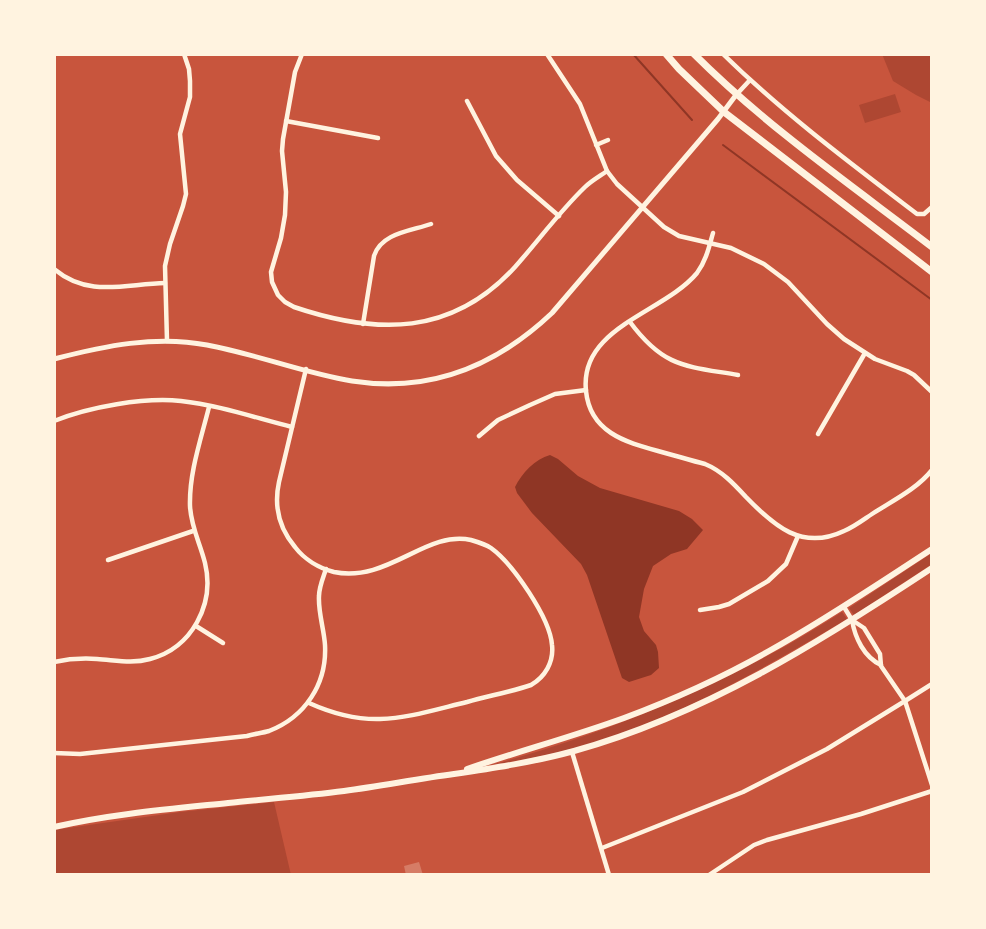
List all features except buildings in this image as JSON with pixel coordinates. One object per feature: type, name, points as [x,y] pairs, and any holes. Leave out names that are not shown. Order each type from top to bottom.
[{"type":"main road","points":[[666,54],[724,112],[932,272]]},
{"type":"main road","points":[[694,54],[736,94],[802,148],[932,247]]},
{"type":"main road","points":[[455,773],[575,735],[685,692],[768,652],[844,607],[932,549]]},
{"type":"main road","points":[[54,827],[179,808],[344,791],[512,765],[572,752],[632,733],[693,707],[775,666],[932,569]]},
{"type":"street","points":[[167,341],[166,259],[186,194],[179,141],[180,128],[190,97],[189,69],[184,54]]},
{"type":"street","points":[[302,54],[295,72],[286,121],[282,151],[285,215],[271,272],[274,286],[282,299],[294,307],[363,324],[393,326],[440,318],[491,290],[586,185],[607,171]]},
{"type":"street","points":[[547,54],[580,104],[607,171],[617,184],[664,227],[679,236],[749,255],[788,282],[835,331],[865,354],[907,371],[932,392]]},
{"type":"street","points":[[723,54],[823,143],[917,214],[924,214],[932,207]]},
{"type":"street","points":[[54,359],[124,344],[167,341],[206,344],[351,380],[390,384],[450,375],[474,366],[513,345],[560,304],[750,80]]},
{"type":"street","points":[[467,101],[496,156],[517,180],[559,216]]},
{"type":"street","points":[[286,121],[378,138]]},
{"type":"street","points":[[596,145],[608,140]]},
{"type":"street","points":[[363,324],[378,246],[388,238],[431,224]]},
{"type":"street","points":[[713,233],[705,260],[689,281],[606,339],[595,351],[588,370],[586,390],[593,414],[599,423],[632,444],[717,469],[769,521],[798,536],[824,537],[848,530],[918,484],[932,470]]},
{"type":"street","points":[[54,268],[71,280],[96,288],[165,283]]},
{"type":"street","points":[[631,322],[647,343],[669,359],[696,368],[738,376]]},
{"type":"street","points":[[818,434],[865,354]]},
{"type":"street","points":[[306,369],[277,490],[278,513],[283,528],[296,549],[305,558],[326,569],[343,573],[369,572],[442,541],[464,539],[480,542],[506,562],[524,586],[549,632],[552,644],[552,656],[546,672],[531,685],[400,718],[376,720],[349,717],[324,710],[309,702]]},
{"type":"street","points":[[479,436],[498,419],[555,394],[586,390]]},
{"type":"street","points":[[54,421],[86,411],[149,400],[183,401],[292,427]]},
{"type":"street","points":[[54,662],[89,659],[136,662],[153,659],[174,648],[196,626],[205,600],[207,582],[205,564],[193,531],[190,503],[192,482],[209,407]]},
{"type":"street","points":[[108,560],[193,531]]},
{"type":"street","points":[[700,610],[729,604],[768,581],[786,564],[798,536]]},
{"type":"street","points":[[54,753],[80,754],[247,736],[268,731],[290,719],[309,702],[320,683],[325,643],[318,594],[326,569]]},
{"type":"street","points":[[844,607],[852,620],[854,635],[872,661],[881,666],[905,701],[932,785]]},
{"type":"street","points":[[852,620],[864,628],[880,654],[881,666]]},
{"type":"street","points":[[196,626],[223,643]]},
{"type":"street","points":[[602,848],[743,792],[824,750],[932,684]]},
{"type":"street","points":[[572,752],[609,875]]},
{"type":"street","points":[[709,875],[754,845],[767,840],[932,792]]},
{"type":"shaded area","points":[[882,54],[932,54],[932,103],[893,81]]},
{"type":"shaded area","points":[[895,94],[901,112],[865,123],[859,105]]},
{"type":"shaded area","points":[[550,455],[578,476],[600,488],[679,511],[703,530],[687,549],[671,554],[653,566],[644,589],[639,617],[644,631],[656,645],[658,652],[659,668],[651,675],[629,682],[622,678],[581,564],[532,513],[517,493],[515,487],[525,472],[534,463]]},
{"type":"shaded area","points":[[932,553],[932,564],[854,615],[849,608]]},
{"type":"shaded area","points":[[842,612],[847,619],[742,679],[660,719],[580,747],[491,765],[598,731],[668,704],[769,655]]},
{"type":"shaded area","points":[[274,802],[291,875],[54,875],[54,830]]},
{"type":"waterway","points":[[633,54],[692,120]]},
{"type":"waterway","points":[[723,145],[932,300]]}]
